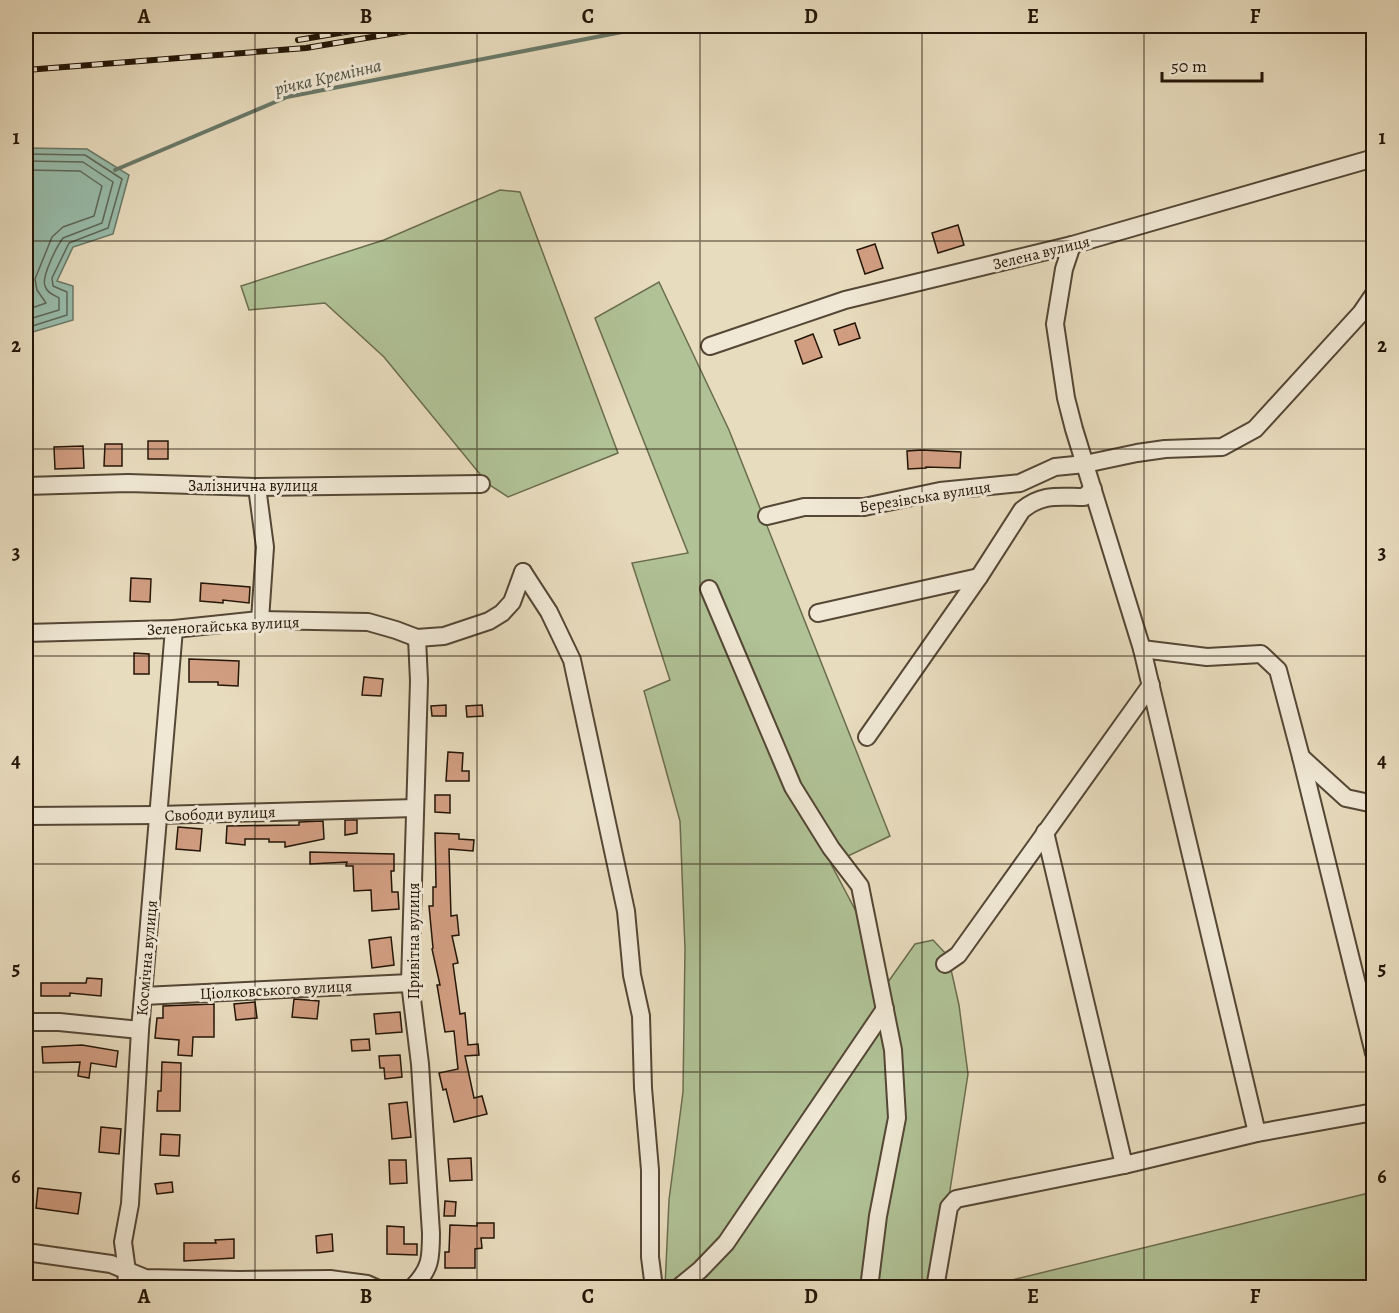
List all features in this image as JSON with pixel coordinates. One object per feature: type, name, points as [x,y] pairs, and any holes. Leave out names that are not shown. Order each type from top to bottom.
[{"type":"street","name":"Зелена вулиця","points":[[710,346],[845,300],[1072,245],[1374,158]]},
{"type":"street","points":[[1072,245],[1064,269],[1055,324],[1066,398],[1142,649],[1257,1133]]},
{"type":"street","name":"Березівська вулиця","points":[[767,516],[804,507],[864,507],[940,491],[1020,483],[1055,467],[1085,464],[1165,449],[1222,447],[1255,429],[1361,313],[1374,294]]},
{"type":"street","name":"Залізнична вулиця","points":[[26,486],[128,483],[256,487],[481,484]]},
{"type":"street","points":[[256,487],[265,547],[260,620]]},
{"type":"street","points":[[867,737],[979,578],[1022,510],[1047,496],[1084,497],[1093,489]]},
{"type":"street","points":[[417,638],[444,636],[489,621],[502,613],[512,602],[523,572],[549,612],[572,660],[626,911],[632,975],[641,1016],[643,1088],[650,1170],[650,1257],[654,1287]]},
{"type":"street","points":[[818,613],[979,578]]},
{"type":"street","points":[[709,590],[793,787],[831,848],[861,886],[893,1050],[897,1118],[878,1216],[869,1287]]},
{"type":"street","name":"Зеленогайська вулиця","points":[[26,633],[174,629],[260,620],[368,622],[417,638]]},
{"type":"street","name":"Космічна вулиця","points":[[126,1279],[123,1242],[130,1204],[140,1030],[174,629]]},
{"type":"street","name":"Привітна вулиця","points":[[417,638],[419,681],[410,983],[420,1064],[431,1233],[430,1261],[417,1283]]},
{"type":"street","points":[[1142,649],[1207,657],[1261,654],[1278,670],[1302,757],[1374,1053]]},
{"type":"street","points":[[945,963],[958,955],[1151,685]]},
{"type":"street","points":[[1302,757],[1346,798],[1374,804]]},
{"type":"street","name":"Свободи вулиця","points":[[26,816],[415,808]]},
{"type":"street","points":[[1045,832],[1124,1165]]},
{"type":"street","name":"Ціолковського вулиця","points":[[143,996],[410,983]]},
{"type":"street","points":[[678,1287],[700,1270],[726,1243],[885,1009]]},
{"type":"street","points":[[26,1022],[59,1022],[140,1030]]},
{"type":"street","points":[[935,1287],[949,1206],[956,1199],[1124,1165],[1257,1133],[1374,1112]]},
{"type":"street","points":[[26,1252],[111,1264],[126,1279],[330,1279],[376,1287]]},
{"type":"shaded area","points":[[500,190],[520,192],[618,453],[508,497],[488,484],[384,357],[325,303],[249,310],[241,286],[384,240]]},
{"type":"shaded area","points":[[659,282],[729,430],[890,836],[831,864],[859,917],[881,992],[915,944],[933,940],[948,956],[959,1005],[968,1074],[935,1287],[665,1287],[669,1200],[683,1092],[685,949],[680,821],[644,691],[670,680],[632,563],[688,553],[595,318]]},
{"type":"shaded area","points":[[1373,1192],[1373,1287],[983,1287]]},
{"type":"water","points":[[26,148],[87,149],[129,175],[113,234],[73,247],[57,281],[73,286],[73,320],[26,334]]},
{"type":"building","points":[[958,225],[964,245],[938,253],[932,233]]},
{"type":"building","points":[[875,244],[883,268],[865,274],[857,250]]},
{"type":"building","points":[[855,323],[860,338],[839,345],[834,330]]},
{"type":"building","points":[[813,334],[822,357],[803,364],[795,341]]},
{"type":"building","points":[[148,441],[168,441],[168,459],[148,459]]},
{"type":"building","points":[[105,444],[122,444],[122,466],[104,466]]},
{"type":"building","points":[[83,446],[84,468],[55,469],[54,447]]},
{"type":"building","points":[[907,451],[961,452],[960,468],[908,469]]},
{"type":"building","points":[[131,578],[151,579],[150,602],[130,601]]},
{"type":"building","points":[[201,583],[250,587],[249,603],[223,600],[223,603],[200,601]]},
{"type":"building","points":[[134,653],[149,654],[149,674],[134,674]]},
{"type":"building","points":[[189,659],[239,661],[238,686],[218,685],[218,682],[189,682]]},
{"type":"building","points":[[364,677],[383,679],[381,696],[362,695]]},
{"type":"building","points":[[446,705],[446,716],[432,716],[431,706]]},
{"type":"building","points":[[482,705],[483,716],[467,717],[466,706]]},
{"type":"building","points":[[448,752],[463,753],[462,771],[469,771],[469,781],[446,781]]},
{"type":"building","points":[[435,795],[450,795],[450,813],[435,812]]},
{"type":"building","points":[[345,820],[357,820],[357,833],[345,835]]},
{"type":"building","points":[[323,821],[324,839],[285,847],[285,842],[269,842],[269,839],[245,839],[245,845],[226,843],[227,826],[299,825],[299,822]]},
{"type":"building","points":[[178,827],[202,829],[200,851],[176,849]]},
{"type":"building","points":[[435,833],[459,834],[459,839],[474,840],[473,851],[449,849],[451,916],[457,915],[459,935],[452,936],[458,963],[453,964],[460,1014],[465,1013],[468,1045],[478,1044],[479,1055],[465,1056],[474,1098],[482,1096],[487,1114],[454,1122],[446,1089],[443,1090],[439,1073],[458,1069],[454,1031],[445,1032],[437,985],[440,985],[432,949],[429,906],[433,906],[433,887],[436,887]]},
{"type":"building","points":[[310,852],[394,854],[394,871],[391,871],[392,892],[398,892],[399,909],[372,911],[371,890],[354,891],[353,866],[346,866],[347,862],[310,864]]},
{"type":"building","points":[[391,937],[394,965],[372,968],[369,940]]},
{"type":"building","points":[[87,978],[102,979],[101,996],[70,993],[70,996],[41,996],[41,983],[86,983]]},
{"type":"building","points":[[294,999],[319,1001],[317,1019],[292,1017]]},
{"type":"building","points":[[255,1002],[257,1018],[236,1020],[234,1004]]},
{"type":"building","points":[[214,1004],[214,1037],[193,1037],[192,1056],[178,1055],[179,1040],[155,1038],[157,1018],[163,1018],[163,1006]]},
{"type":"building","points":[[400,1012],[402,1032],[376,1034],[374,1014]]},
{"type":"building","points":[[369,1039],[370,1050],[352,1051],[351,1040]]},
{"type":"building","points":[[82,1045],[118,1051],[116,1067],[91,1063],[89,1078],[78,1076],[80,1062],[43,1063],[42,1047]]},
{"type":"building","points":[[400,1055],[402,1077],[385,1079],[384,1068],[380,1068],[379,1056]]},
{"type":"building","points":[[162,1062],[181,1063],[180,1111],[157,1111],[158,1091],[161,1091]]},
{"type":"building","points":[[407,1102],[411,1137],[392,1139],[389,1104]]},
{"type":"building","points":[[101,1127],[121,1129],[119,1154],[99,1152]]},
{"type":"building","points":[[161,1134],[180,1135],[179,1156],[160,1155]]},
{"type":"building","points":[[471,1158],[472,1180],[450,1181],[448,1159]]},
{"type":"building","points":[[389,1160],[406,1160],[407,1183],[390,1184]]},
{"type":"building","points":[[172,1182],[173,1192],[157,1194],[155,1184]]},
{"type":"building","points":[[38,1188],[81,1193],[78,1214],[36,1208]]},
{"type":"building","points":[[445,1201],[456,1202],[455,1216],[444,1216]]},
{"type":"building","points":[[477,1223],[494,1223],[494,1238],[481,1238],[482,1248],[475,1249],[475,1268],[445,1268],[445,1252],[449,1252],[450,1225],[477,1226]]},
{"type":"building","points":[[387,1226],[404,1227],[404,1244],[417,1244],[417,1255],[387,1254]]},
{"type":"building","points":[[332,1234],[333,1251],[317,1253],[316,1236]]},
{"type":"building","points":[[234,1239],[234,1258],[184,1261],[184,1243],[216,1243],[215,1240]]},
{"type":"waterway","name":"річка Кремінна","points":[[115,170],[287,97],[653,26]]},
{"type":"railway","points":[[298,40],[381,26]]},
{"type":"railway","points":[[26,70],[306,48],[438,26]]}]
